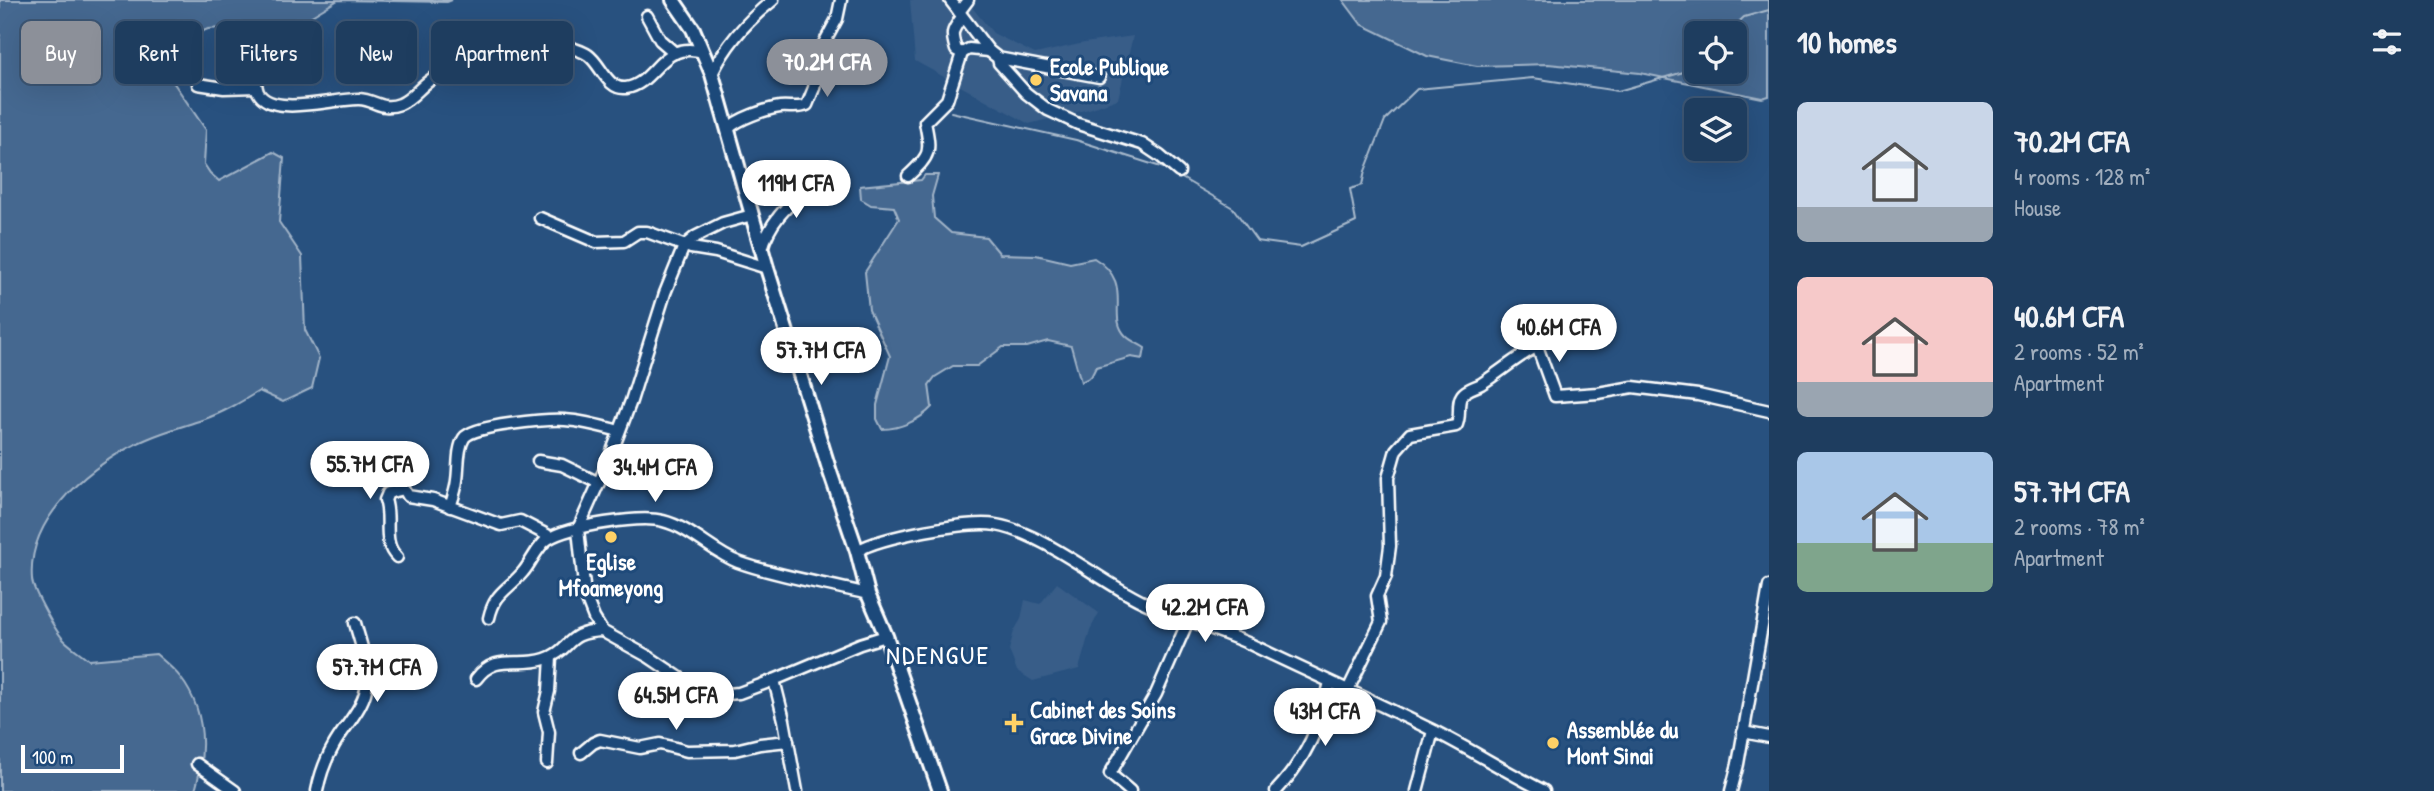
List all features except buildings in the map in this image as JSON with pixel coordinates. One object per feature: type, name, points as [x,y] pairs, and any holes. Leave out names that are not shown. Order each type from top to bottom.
[{"type":"main road","points":[[673,0],[693,29],[712,74],[767,268],[857,551],[868,594],[886,636],[940,791]]},
{"type":"street","points":[[712,74],[718,60],[743,27],[773,0]]},
{"type":"street","points":[[728,129],[748,117],[775,108],[801,108],[807,105],[812,97],[821,49],[837,19],[841,0]]},
{"type":"street","points":[[962,53],[956,50],[952,36],[957,7],[968,0]]},
{"type":"street","points":[[957,7],[1026,93],[1048,110],[1078,124],[1142,144],[1179,172]]},
{"type":"street","points":[[647,16],[660,40],[675,53]]},
{"type":"street","points":[[198,84],[224,88],[256,87],[265,100],[285,105],[362,99],[381,107],[405,101],[434,77],[508,42],[532,40],[587,54],[616,87],[627,88],[638,83],[675,53],[688,49],[704,52]]},
{"type":"street","points":[[908,176],[925,161],[929,145],[925,122],[947,100],[962,53],[969,50],[994,54],[1099,77]]},
{"type":"street","points":[[762,249],[766,235],[776,218],[814,181]]},
{"type":"street","points":[[752,215],[723,223],[695,237],[684,246],[665,293],[631,401],[578,529],[585,594],[601,631],[649,657],[692,686],[715,695],[740,693],[886,636]]},
{"type":"street","points":[[540,218],[596,242],[624,241],[641,232],[767,268]]},
{"type":"street","points":[[1348,690],[1381,622],[1377,596],[1386,576],[1390,546],[1388,478],[1396,450],[1410,434],[1456,426],[1460,419],[1460,401],[1464,393],[1513,359],[1536,346],[1555,396],[1633,387],[1689,393],[1769,411]]},
{"type":"street","points":[[450,507],[455,492],[461,445],[472,432],[512,423],[556,420],[619,430]]},
{"type":"street","points":[[538,461],[562,465],[599,482]]},
{"type":"street","points":[[397,557],[390,549],[387,537],[389,515],[385,500],[386,495],[404,489],[408,496],[427,498],[501,525],[520,522],[544,531],[547,539]]},
{"type":"street","points":[[489,618],[494,600],[521,575],[547,539],[578,529],[630,520],[663,521],[735,561],[789,577],[868,594]]},
{"type":"street","points":[[857,551],[939,528],[996,524],[1037,541],[1136,599],[1247,643],[1348,690],[1433,731],[1544,791]]},
{"type":"street","points":[[1731,791],[1769,586]]},
{"type":"street","points":[[1130,791],[1110,774],[1157,694],[1188,621]]},
{"type":"street","points":[[317,791],[320,774],[333,746],[352,720],[368,684],[355,623]]},
{"type":"street","points":[[476,679],[492,665],[534,662],[551,657],[574,636],[601,631]]},
{"type":"street","points":[[547,763],[549,732],[544,712],[549,691],[551,657]]},
{"type":"street","points":[[774,680],[797,791]]},
{"type":"street","points":[[1276,791],[1308,749],[1322,716],[1330,682]]},
{"type":"street","points":[[1417,791],[1433,731]]},
{"type":"street","points":[[1743,732],[1769,737]]},
{"type":"street","points":[[581,753],[600,740],[640,748],[660,744],[687,751],[736,750],[788,741]]},
{"type":"street","points":[[197,764],[235,791]]},
{"type":"shaded area","points":[[0,0],[338,0],[303,21],[216,21],[216,28],[202,31],[202,21],[115,21],[115,84],[175,84],[206,130],[204,164],[219,181],[273,152],[284,158],[279,222],[302,256],[305,330],[319,358],[312,388],[283,402],[259,391],[217,414],[161,433],[106,461],[86,476],[52,513],[40,534],[33,556],[32,579],[36,592],[64,640],[89,660],[156,654],[172,668],[189,690],[199,717],[202,746],[195,791],[0,791]]},
{"type":"shaded area","points":[[338,0],[452,0],[447,2]]},
{"type":"shaded area","name":"Ecole Publique Savana","points":[[910,0],[966,0],[993,33],[1035,54],[1133,36],[1118,99],[1029,124],[915,61]]},
{"type":"shaded area","points":[[1343,0],[1769,0],[1769,96],[1762,98],[1694,84],[1747,84],[1747,21],[1684,21],[1684,82],[1640,73],[1548,64],[1477,66],[1427,56],[1361,24]]},
{"type":"shaded area","points":[[925,175],[938,175],[932,196],[934,218],[951,233],[986,237],[1000,254],[1036,255],[1070,263],[1094,258],[1107,268],[1117,288],[1120,328],[1128,338],[1145,348],[1143,359],[1131,357],[1096,367],[1091,377],[1081,382],[1071,346],[1048,341],[1027,347],[1003,347],[977,366],[953,366],[935,377],[929,385],[932,407],[909,423],[882,429],[877,419],[877,405],[890,356],[869,310],[865,272],[899,219],[894,207],[871,205],[861,199],[860,186],[921,180]]},
{"type":"shaded area","points":[[1057,583],[1099,613],[1090,630],[1079,669],[1033,681],[1017,671],[1009,650],[1025,600],[1040,604]]},
{"type":"waterway","points":[[1740,21],[1744,17],[1769,10]]},
{"type":"waterway","points":[[1180,177],[1233,208],[1257,241],[1301,247],[1356,222],[1350,189],[1362,185],[1385,120],[1417,89],[1533,78],[1618,91],[1684,72]]},
{"type":"waterway","points":[[951,112],[1076,140],[1164,168],[1175,174]]},
{"type":"place","name":"Ecole Publique Savana","points":[[1036,80]]},
{"type":"place","name":"Eglise Mfoameyong","points":[[611,537]]},
{"type":"place","name":"Cabinet des Soins Grace Divine","points":[[1014,723]]},
{"type":"place","name":"Assemblée du Mont Sinai","points":[[1553,743]]},
{"type":"district","name":"NDENGUE","points":[[938,655]]}]
